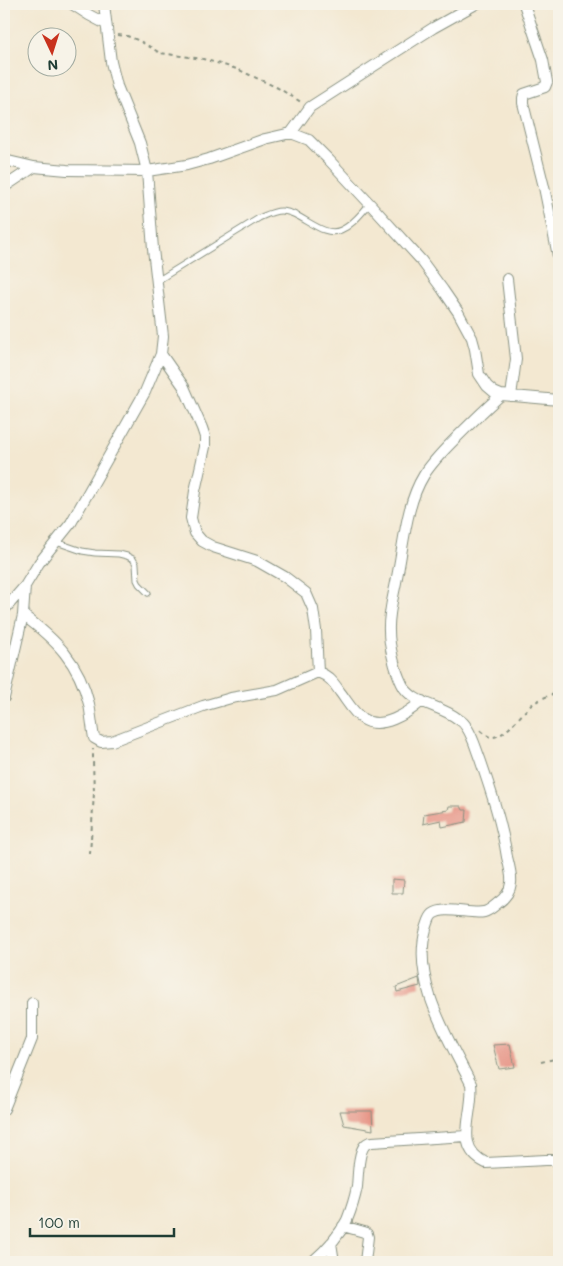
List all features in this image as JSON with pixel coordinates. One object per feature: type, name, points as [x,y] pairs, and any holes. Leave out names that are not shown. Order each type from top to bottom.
[{"type":"street","points":[[72,4],[107,29]]},
{"type":"street","points":[[4,610],[25,586],[39,563],[71,523],[145,392],[161,354],[163,336],[153,249],[147,171],[140,143],[117,86],[111,62],[104,4]]},
{"type":"street","points":[[291,133],[310,107],[433,28],[476,4]]},
{"type":"street","points":[[524,4],[543,60],[547,82],[544,87],[524,94],[522,103],[544,187],[559,261]]},
{"type":"street","points":[[4,160],[34,167],[67,170],[147,171],[187,165],[210,159],[265,139],[291,133],[308,140],[329,160],[421,260],[443,290],[472,338],[479,374],[487,386],[494,392],[506,395],[559,400]]},
{"type":"street","points":[[4,187],[34,167]]},
{"type":"street","points":[[507,279],[516,359],[506,395],[485,409],[444,451],[425,474],[412,499],[390,607],[388,632],[392,654],[402,685],[410,696],[445,710],[466,726],[488,782],[497,813],[505,845],[511,883],[506,897],[486,912],[447,910],[433,914],[424,938],[422,956],[425,977],[433,1002],[440,1022],[471,1084],[472,1098],[466,1136],[469,1148],[478,1160],[486,1163],[559,1160]]},
{"type":"street","points":[[161,354],[184,387],[205,437],[191,518],[195,533],[202,541],[213,547],[257,561],[285,577],[306,593],[313,609],[318,672]]},
{"type":"street","points":[[4,698],[23,615],[25,586]]},
{"type":"street","points":[[23,615],[46,633],[68,656],[82,680],[89,704],[94,738],[101,742],[112,740],[203,706],[230,698],[277,690],[318,672],[325,674],[332,680],[357,714],[364,720],[375,723],[395,719],[422,701]]},
{"type":"street","points":[[4,1109],[32,1039],[32,1003]]},
{"type":"street","points":[[312,1262],[330,1243],[347,1220],[356,1187],[362,1150],[365,1145],[372,1142],[466,1136]]},
{"type":"street","points":[[343,1226],[367,1234],[365,1262]]},
{"type":"street","points":[[330,1243],[334,1262]]},
{"type":"lane","points":[[157,280],[258,218],[272,212],[282,211],[295,214],[327,232],[334,232],[350,225],[370,204]]},
{"type":"lane","points":[[56,542],[96,554],[119,554],[133,558],[136,564],[137,580],[148,594]]},
{"type":"path","points":[[107,29],[140,40],[160,53],[203,59],[237,69],[278,88],[310,107]]},
{"type":"path","points":[[466,726],[478,728],[488,737],[494,737],[509,729],[523,712],[534,703],[559,691]]},
{"type":"path","points":[[90,854],[94,793],[92,761],[94,738]]},
{"type":"path","points":[[541,1062],[559,1058]]},
{"type":"building","points":[[449,806],[461,806],[463,810],[467,810],[466,822],[442,827],[441,820],[423,824],[424,814],[448,810]]},
{"type":"building","points":[[392,879],[404,880],[403,893],[392,893]]},
{"type":"building","points":[[419,978],[420,986],[397,992],[396,987]]},
{"type":"building","points":[[510,1044],[515,1067],[499,1069],[493,1045]]},
{"type":"building","points":[[340,1111],[372,1111],[373,1130],[344,1125]]}]
